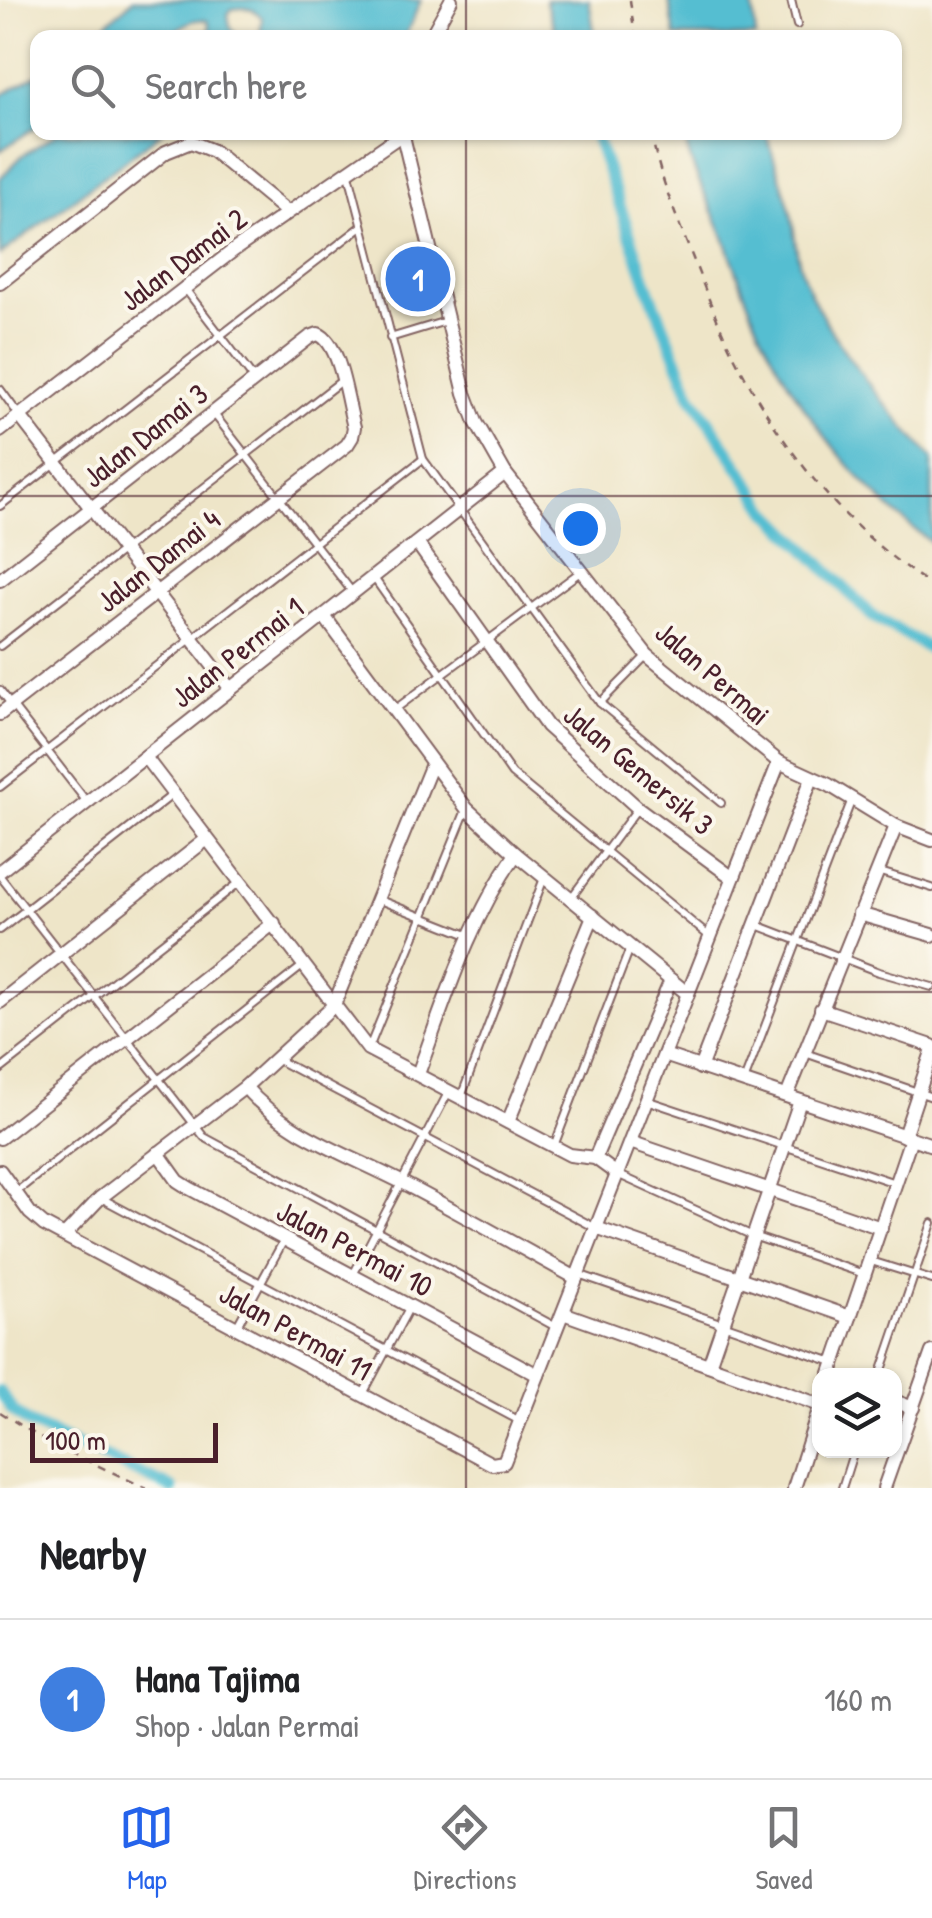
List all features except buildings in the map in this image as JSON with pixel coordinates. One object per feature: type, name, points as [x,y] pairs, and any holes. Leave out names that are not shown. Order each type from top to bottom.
[{"type":"street","points":[[434,30],[451,0]]},
{"type":"street","name":"Jalan Damai 2","points":[[0,430],[286,212],[393,140]]},
{"type":"street","name":"Jalan Permai","points":[[403,140],[465,393],[476,422],[505,473],[647,655],[778,762],[896,826],[932,840]]},
{"type":"street","points":[[0,283],[166,152],[191,142],[213,151],[286,212]]},
{"type":"street","name":"Jalan Damai 3","points":[[0,580],[310,337],[324,336],[336,352],[341,381]]},
{"type":"street","name":"Jalan Damai 4","points":[[6,709],[346,445],[354,427],[341,381]]},
{"type":"street","points":[[19,416],[231,689]]},
{"type":"street","name":"Jalan Permai 1","points":[[0,873],[505,473]]},
{"type":"street","name":"Jalan Gemersik 3","points":[[417,542],[547,726],[638,808],[733,878]]},
{"type":"street","points":[[324,616],[467,809],[516,854],[688,994]]},
{"type":"street","points":[[145,757],[368,1049],[570,1155],[595,1158],[617,1174]]},
{"type":"street","points":[[520,1422],[778,762]]},
{"type":"street","points":[[65,1236],[100,1198],[245,1087],[334,1005],[432,764]]},
{"type":"street","points":[[700,1068],[812,778]]},
{"type":"street","points":[[709,1365],[784,1146],[804,1053],[896,826]]},
{"type":"street","points":[[0,1002],[208,839]]},
{"type":"street","points":[[418,1074],[468,935],[494,885],[516,854]]},
{"type":"street","points":[[859,914],[932,935]]},
{"type":"street","points":[[508,1122],[593,916]]},
{"type":"street","points":[[0,1138],[274,922]]},
{"type":"street","points":[[595,1158],[672,980]]},
{"type":"street","points":[[821,1009],[932,1049],[925,1095],[832,1368]]},
{"type":"street","points":[[664,1055],[932,1145]]},
{"type":"street","points":[[245,1087],[284,1124],[577,1276]]},
{"type":"street","points":[[630,1142],[880,1228]]},
{"type":"street","name":"Jalan Permai 10","points":[[158,1153],[178,1181],[538,1375]]},
{"type":"street","name":"Jalan Permai 11","points":[[0,1171],[30,1214],[65,1236],[492,1464],[504,1462],[520,1422]]},
{"type":"street","points":[[596,1228],[850,1317]]},
{"type":"street","points":[[562,1313],[812,1403]]},
{"type":"street","points":[[884,1488],[932,1352]]},
{"type":"street","points":[[902,1404],[913,1408]]},
{"type":"street","points":[[794,1488],[812,1431]]},
{"type":"lane","points":[[792,0],[797,25]]},
{"type":"lane","points":[[348,172],[423,459],[600,703],[721,803]]},
{"type":"lane","points":[[0,506],[362,226]]},
{"type":"lane","points":[[184,288],[255,380]]},
{"type":"lane","points":[[390,338],[448,320]]},
{"type":"lane","points":[[0,646],[341,381]]},
{"type":"lane","points":[[0,389],[19,416]]},
{"type":"lane","points":[[213,413],[353,593]]},
{"type":"lane","points":[[0,788],[423,459]]},
{"type":"lane","points":[[394,710],[581,572]]},
{"type":"lane","points":[[373,577],[512,774],[710,937]]},
{"type":"lane","points":[[600,703],[647,655]]},
{"type":"lane","points":[[0,690],[6,709],[48,751],[88,802]]},
{"type":"lane","points":[[0,930],[173,794]]},
{"type":"lane","points":[[744,1082],[852,799]]},
{"type":"lane","points":[[571,898],[638,808]]},
{"type":"lane","points":[[368,1049],[467,809]]},
{"type":"lane","points":[[876,871],[932,888]]},
{"type":"lane","points":[[0,873],[204,1137],[557,1328]]},
{"type":"lane","points":[[354,1273],[425,1136],[454,1095],[544,876]]},
{"type":"lane","points":[[0,1070],[241,881]]},
{"type":"lane","points":[[377,898],[468,935]]},
{"type":"lane","points":[[756,925],[841,959],[932,987]]},
{"type":"lane","points":[[554,1146],[630,946]]},
{"type":"lane","points":[[14,1193],[306,964]]},
{"type":"lane","points":[[804,1053],[925,1095]]},
{"type":"lane","points":[[277,1059],[596,1228]]},
{"type":"lane","points":[[646,1100],[896,1184]]},
{"type":"lane","points":[[617,1174],[754,1236],[932,1280]]},
{"type":"lane","points":[[100,1198],[520,1422]]},
{"type":"lane","points":[[883,1368],[932,1224]]},
{"type":"lane","points":[[237,1327],[285,1238]]},
{"type":"lane","points":[[577,1276],[723,1324],[830,1368]]},
{"type":"lane","points":[[362,1396],[410,1307]]},
{"type":"lane","points":[[842,1488],[851,1458]]},
{"type":"path","points":[[630,0],[633,30]]},
{"type":"path","points":[[653,140],[664,187],[742,372],[803,463],[866,537],[932,586]]},
{"type":"path","points":[[0,1412],[47,1442],[146,1488]]},
{"type":"water","points":[[133,0],[421,0],[408,30],[261,30],[262,18],[241,8],[228,14],[232,30],[210,30],[208,21],[197,20],[178,30],[99,30]]},
{"type":"water","points":[[545,0],[589,0],[594,30],[555,30]]},
{"type":"water","points":[[669,0],[752,0],[755,30],[674,30]]},
{"type":"water","points":[[30,79],[30,131],[0,151],[0,96]]},
{"type":"water","points":[[47,140],[152,140],[0,255],[0,178],[23,155]]},
{"type":"water","points":[[686,140],[768,140],[810,292],[857,368],[932,458],[932,543],[858,476],[816,424],[780,368],[752,313]]},
{"type":"waterway","points":[[597,140],[691,394],[768,511],[872,616],[932,650]]},
{"type":"waterway","points":[[0,1392],[13,1411],[30,1424],[172,1488]]},
{"type":"place","name":"Hana Tajima","points":[[418,279]]}]
